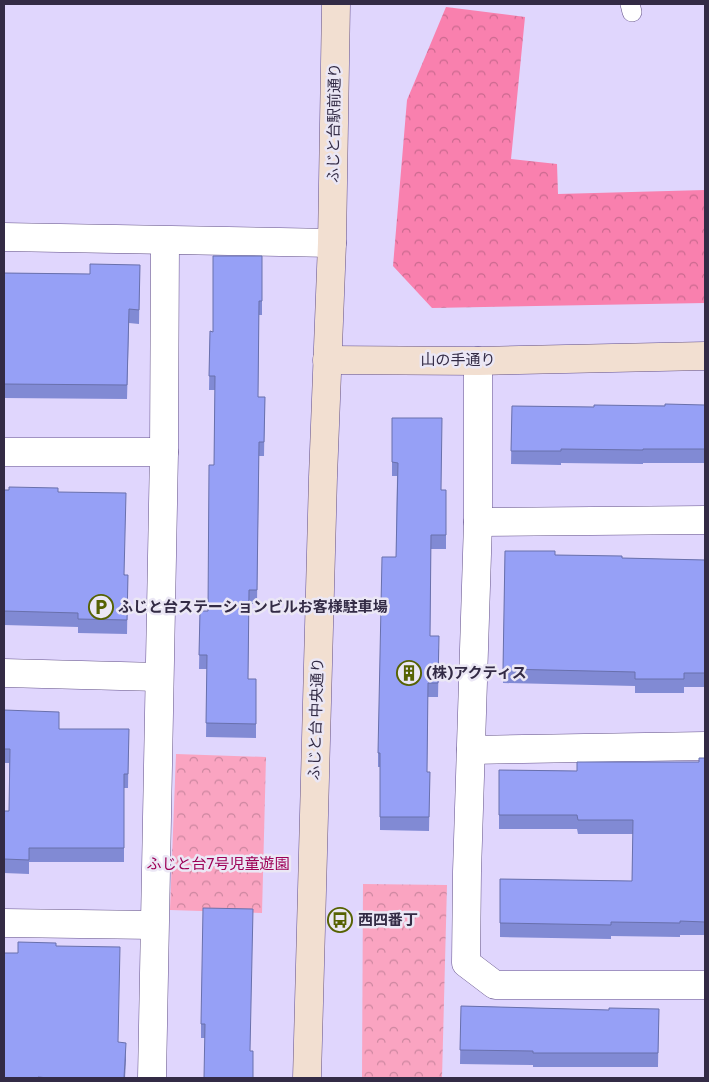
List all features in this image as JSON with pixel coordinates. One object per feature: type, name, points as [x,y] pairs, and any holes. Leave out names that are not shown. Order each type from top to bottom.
[{"type":"street","name":"ふじと台駅前通り","points":[[332,243],[336,4]]},
{"type":"street","points":[[4,237],[332,243],[327,360]]},
{"type":"street","points":[[152,1078],[164,452],[165,241]]},
{"type":"street","name":"山の手通り","points":[[327,360],[478,361],[705,356]]},
{"type":"street","name":"ふじと台 中央通り","points":[[306,1078],[327,360]]},
{"type":"street","points":[[478,361],[478,522],[466,963],[496,985],[705,985]]},
{"type":"street","points":[[4,452],[164,452]]},
{"type":"street","points":[[478,522],[705,520]]},
{"type":"street","points":[[4,673],[159,677]]},
{"type":"street","points":[[471,750],[705,746]]},
{"type":"street","points":[[4,923],[154,925]]},
{"type":"green space","points":[[446,7],[525,17],[511,159],[557,164],[558,194],[705,190],[705,303],[432,308],[393,266],[407,100]]},
{"type":"green space","name":"ふじと台7号児童遊園","points":[[176,754],[266,757],[262,913],[170,910]]},
{"type":"green space","points":[[363,884],[447,885],[442,1078],[362,1078]]},
{"type":"building","points":[[213,256],[262,256],[262,301],[259,301],[258,397],[265,397],[264,442],[259,442],[257,590],[249,590],[248,679],[256,679],[256,724],[206,723],[207,655],[199,655],[200,611],[208,611],[209,465],[214,465],[215,376],[209,376],[210,331],[213,332]]},
{"type":"building","points":[[90,264],[140,265],[139,310],[129,309],[127,385],[4,384],[4,273],[90,274]]},
{"type":"building","points":[[665,404],[705,405],[705,449],[511,451],[512,406],[594,407],[594,405],[665,406]]},
{"type":"building","points":[[392,418],[442,418],[441,490],[446,490],[446,535],[431,535],[430,636],[439,636],[438,683],[428,683],[427,772],[430,772],[429,817],[380,817],[380,753],[378,753],[382,557],[396,557],[398,463],[392,462]]},
{"type":"building","points":[[9,487],[58,488],[58,492],[126,493],[124,575],[128,575],[127,620],[78,619],[78,613],[4,611],[4,490],[9,490]]},
{"type":"building","points":[[505,551],[555,551],[555,555],[705,560],[705,673],[684,673],[684,679],[635,679],[635,672],[503,669]]},
{"type":"building","points":[[4,710],[59,712],[59,729],[129,729],[128,774],[124,774],[124,848],[29,848],[29,860],[4,859],[4,811],[9,811],[10,749],[4,749]]},
{"type":"building","points":[[699,758],[705,758],[705,922],[611,922],[611,925],[500,923],[500,879],[632,881],[633,820],[578,820],[577,815],[499,815],[499,770],[577,771],[577,762],[699,762]]},
{"type":"building","points":[[203,908],[253,909],[250,1051],[253,1051],[253,1078],[204,1078],[205,1024],[201,1024]]},
{"type":"building","points":[[18,942],[56,943],[56,946],[120,947],[118,1042],[126,1043],[124,1078],[4,1078],[4,953],[18,953]]},
{"type":"building","points":[[461,1006],[609,1010],[609,1008],[659,1009],[658,1053],[533,1053],[533,1051],[460,1050]]},
{"type":"place","name":"ふじと台ステーションビルお客様駐車場","points":[[101,607]]},
{"type":"place","name":"(株)アクティス","points":[[409,673]]},
{"type":"place","name":"西四番丁","points":[[340,920]]}]
